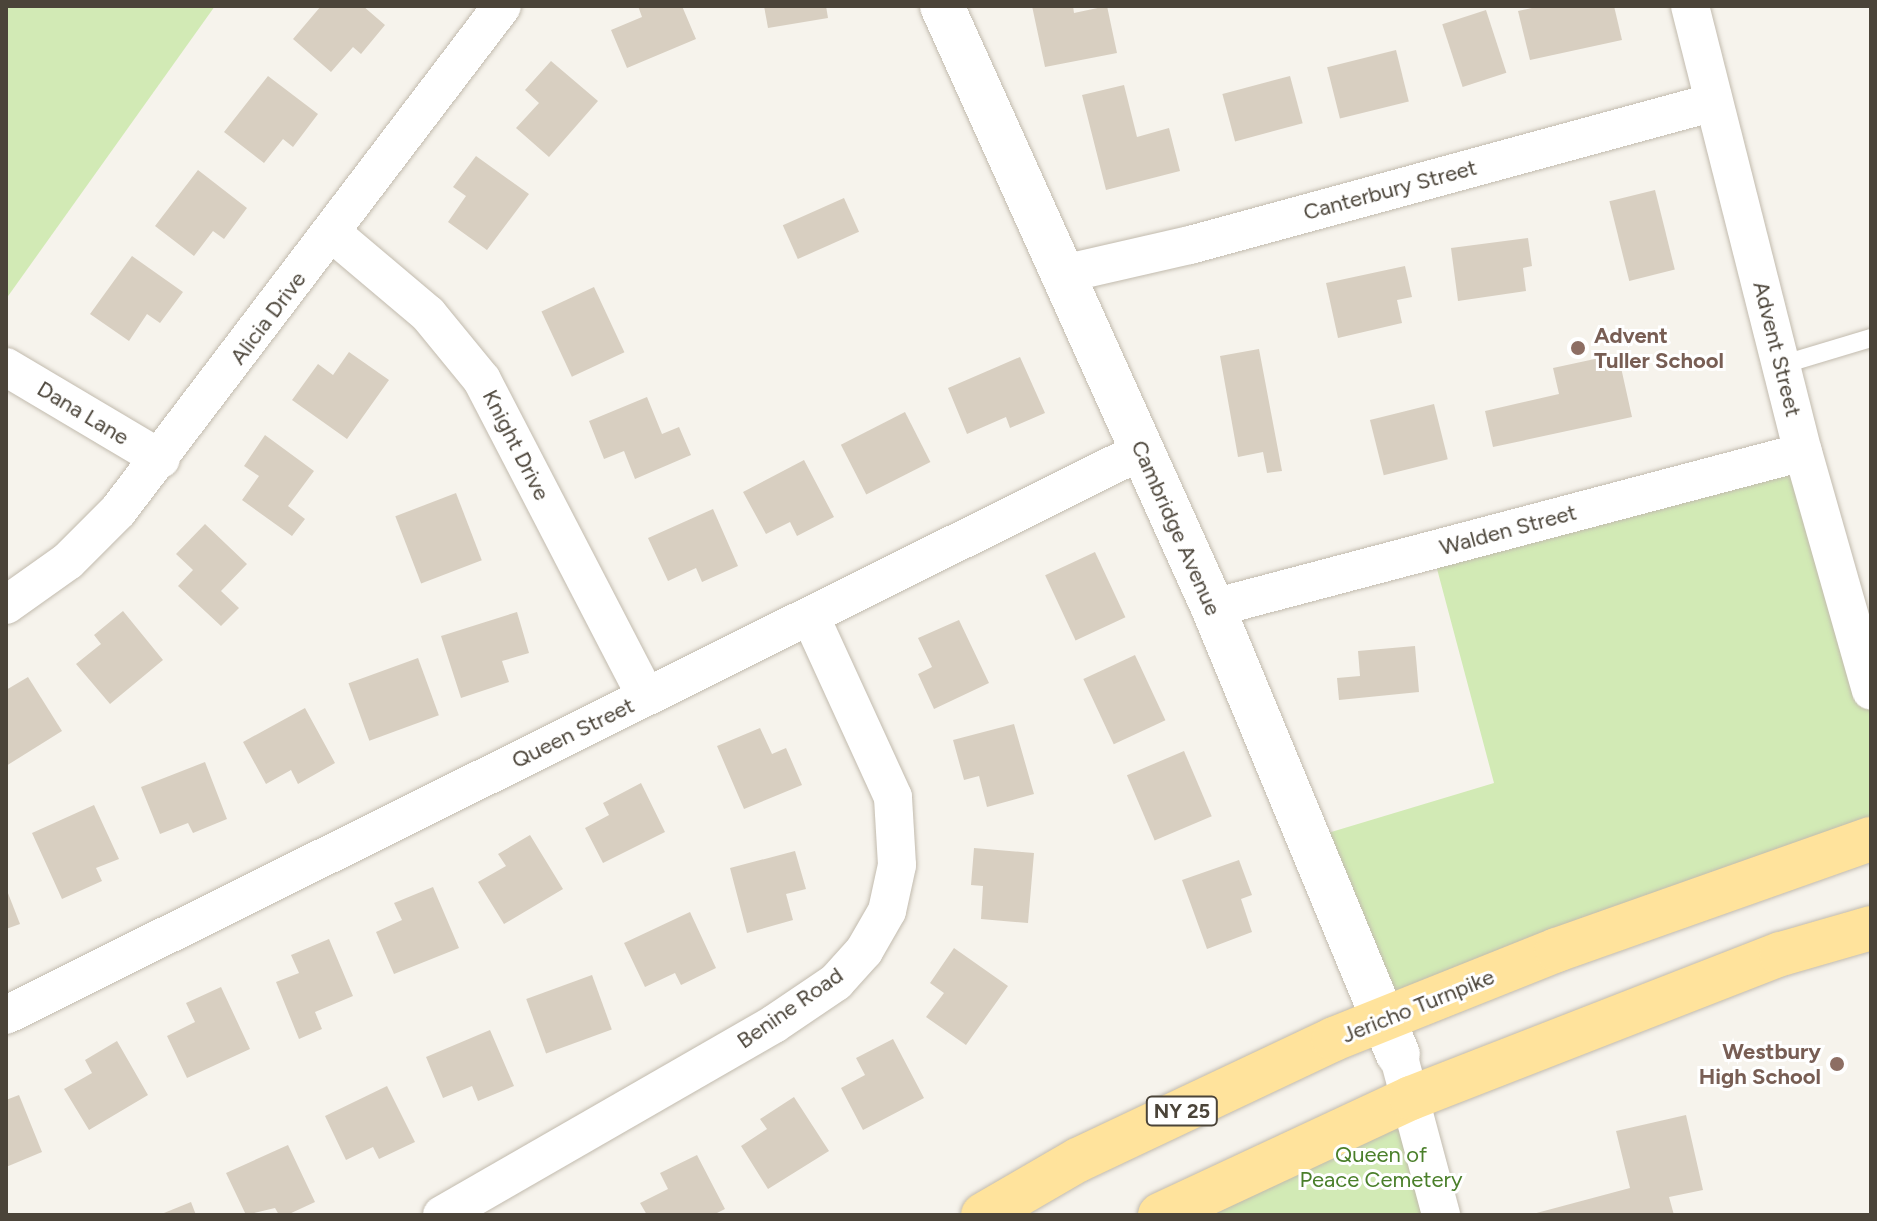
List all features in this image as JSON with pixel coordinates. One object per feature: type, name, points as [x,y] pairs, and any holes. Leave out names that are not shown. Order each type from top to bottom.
[{"type":"main road","name":"Jericho Turnpike","points":[[983,1215],[1078,1160],[1392,1036],[1586,939],[1871,839]]},
{"type":"main road","points":[[1160,1215],[1411,1098],[1781,954],[1871,928]]},
{"type":"street","name":"Alicia Drive","points":[[6,605],[68,561],[161,459],[332,233],[482,25],[502,6]]},
{"type":"street","name":"Cambridge Avenue","points":[[942,6],[1213,608],[1344,929],[1392,1036]]},
{"type":"street","name":"Advent Street","points":[[1690,6],[1803,452],[1871,691]]},
{"type":"street","name":"Canterbury Street","points":[[1063,274],[1714,102]]},
{"type":"street","name":"Knight Drive","points":[[332,233],[428,314],[482,380],[646,696]]},
{"type":"street","name":"Dana Lane","points":[[6,367],[161,459]]},
{"type":"street","name":"Queen Street","points":[[6,1015],[646,696],[811,618],[1141,451]]},
{"type":"street","name":"Walden Street","points":[[1213,608],[1803,452]]},
{"type":"street","name":"Benine Road","points":[[442,1215],[774,1024],[836,982],[864,951],[887,911],[897,865],[893,797],[811,618]]},
{"type":"street","points":[[1392,1036],[1441,1215]]},
{"type":"lane","points":[[1781,365],[1871,338]]},
{"type":"green space","points":[[6,6],[215,6],[6,299]]},
{"type":"green space","points":[[1803,452],[1871,691],[1871,839],[1387,1017],[1308,839],[1494,783],[1432,550]]},
{"type":"green space","name":"Queen of Peace Cemetery","points":[[1411,1098],[1441,1215],[1160,1215]]},
{"type":"building","points":[[321,6],[363,6],[385,25],[361,54],[353,47],[331,72],[293,39]]},
{"type":"building","points":[[638,6],[682,6],[696,39],[627,68],[611,30],[642,17]]},
{"type":"building","points":[[764,6],[826,6],[828,18],[768,28]]},
{"type":"building","points":[[1032,6],[1073,6],[1074,13],[1107,6],[1117,53],[1045,67]]},
{"type":"building","points":[[1541,6],[1614,6],[1622,40],[1530,60],[1518,11]]},
{"type":"building","points":[[1486,10],[1506,73],[1463,87],[1442,24]]},
{"type":"building","points":[[1396,50],[1409,101],[1340,119],[1327,67]]},
{"type":"building","points":[[551,61],[598,101],[549,157],[516,128],[539,103],[525,90]]},
{"type":"building","points":[[268,76],[318,114],[293,147],[283,139],[264,163],[224,132]]},
{"type":"building","points":[[1290,76],[1303,123],[1235,141],[1222,94]]},
{"type":"building","points":[[1124,85],[1137,137],[1169,128],[1180,171],[1106,190],[1082,95]]},
{"type":"building","points":[[476,156],[529,194],[487,250],[448,222],[466,196],[453,187]]},
{"type":"building","points":[[198,170],[247,208],[224,239],[213,231],[194,256],[155,226]]},
{"type":"building","points":[[1655,190],[1675,270],[1629,281],[1609,201]]},
{"type":"building","points":[[844,198],[859,232],[798,259],[783,225]]},
{"type":"building","points":[[1528,238],[1532,266],[1523,268],[1526,291],[1458,301],[1451,248]]},
{"type":"building","points":[[132,256],[183,292],[160,323],[147,314],[129,341],[90,314]]},
{"type":"building","points":[[1405,266],[1412,297],[1397,300],[1402,323],[1338,338],[1326,283]]},
{"type":"building","points":[[594,287],[624,352],[572,377],[541,312]]},
{"type":"building","points":[[1259,349],[1282,471],[1267,473],[1263,452],[1238,457],[1220,356]]},
{"type":"building","points":[[349,352],[389,380],[347,439],[292,400],[318,364],[333,375]]},
{"type":"building","points":[[1618,354],[1632,417],[1493,447],[1485,411],[1559,394],[1553,368]]},
{"type":"building","points":[[1020,357],[1045,413],[1010,428],[1006,417],[967,434],[948,388]]},
{"type":"building","points":[[647,397],[662,434],[679,427],[691,455],[635,479],[624,451],[604,459],[589,421]]},
{"type":"building","points":[[1434,404],[1448,459],[1384,475],[1370,420]]},
{"type":"building","points":[[905,412],[930,462],[866,495],[841,445]]},
{"type":"building","points":[[265,435],[314,471],[288,506],[305,519],[292,536],[242,500],[259,476],[244,466]]},
{"type":"building","points":[[804,460],[834,517],[797,536],[790,522],[766,534],[743,492]]},
{"type":"building","points":[[456,493],[482,560],[421,584],[395,516]]},
{"type":"building","points":[[713,509],[738,566],[702,582],[696,568],[668,581],[648,538]]},
{"type":"building","points":[[205,524],[247,564],[221,591],[239,608],[221,626],[178,586],[193,570],[176,554]]},
{"type":"building","points":[[1095,552],[1125,617],[1076,640],[1045,575]]},
{"type":"building","points":[[123,611],[163,660],[110,704],[76,664],[101,644],[94,635]]},
{"type":"building","points":[[517,612],[529,653],[502,661],[509,682],[461,698],[441,636]]},
{"type":"building","points":[[959,620],[989,683],[934,709],[918,674],[932,667],[918,638]]},
{"type":"building","points":[[1415,646],[1419,692],[1339,700],[1337,678],[1360,676],[1358,651]]},
{"type":"building","points":[[1135,655],[1165,720],[1114,744],[1083,679]]},
{"type":"building","points":[[418,658],[439,715],[369,741],[348,683]]},
{"type":"building","points":[[28,677],[62,731],[6,766],[6,690]]},
{"type":"building","points":[[305,708],[335,763],[298,784],[291,770],[266,784],[243,742]]},
{"type":"building","points":[[1014,724],[1034,794],[987,807],[979,776],[964,780],[953,740]]},
{"type":"building","points":[[760,728],[772,754],[786,748],[802,785],[744,809],[717,746]]},
{"type":"building","points":[[1184,751],[1212,816],[1155,841],[1127,775]]},
{"type":"building","points":[[205,762],[227,819],[193,833],[188,823],[160,834],[141,787]]},
{"type":"building","points":[[641,783],[665,832],[603,863],[585,828],[609,815],[603,803]]},
{"type":"building","points":[[94,805],[119,859],[96,868],[102,881],[62,899],[32,833]]},
{"type":"building","points":[[530,835],[563,889],[504,924],[478,882],[506,866],[498,854]]},
{"type":"building","points":[[974,848],[1034,853],[1028,923],[981,919],[983,886],[971,885]]},
{"type":"building","points":[[795,851],[806,889],[786,894],[793,920],[747,933],[730,868]]},
{"type":"building","points":[[1239,860],[1252,895],[1241,899],[1252,932],[1207,949],[1182,880]]},
{"type":"building","points":[[433,887],[459,948],[394,974],[376,932],[402,920],[394,903]]},
{"type":"building","points":[[6,888],[20,924],[6,929]]},
{"type":"building","points":[[690,912],[716,968],[681,985],[675,973],[645,987],[624,943]]},
{"type":"building","points":[[329,939],[353,996],[315,1012],[322,1029],[299,1039],[276,982],[299,973],[291,955]]},
{"type":"building","points":[[954,948],[1008,986],[966,1045],[926,1017],[944,993],[930,983]]},
{"type":"building","points":[[592,975],[612,1030],[546,1053],[526,999]]},
{"type":"building","points":[[221,987],[250,1049],[187,1078],[167,1036],[195,1022],[186,1003]]},
{"type":"building","points":[[490,1030],[514,1086],[478,1101],[472,1086],[443,1098],[426,1057]]},
{"type":"building","points":[[893,1039],[924,1098],[863,1130],[841,1088],[865,1075],[856,1058]]},
{"type":"building","points":[[117,1041],[148,1095],[89,1130],[64,1089],[92,1073],[85,1060]]},
{"type":"building","points":[[387,1086],[415,1142],[379,1159],[373,1147],[346,1160],[325,1116]]},
{"type":"building","points":[[19,1095],[42,1152],[6,1167],[6,1100]]},
{"type":"building","points":[[794,1097],[829,1151],[768,1189],[741,1146],[767,1129],[760,1119]]},
{"type":"building","points":[[1686,1115],[1703,1190],[1669,1197],[1674,1215],[1529,1215],[1630,1188],[1616,1131]]},
{"type":"building","points":[[288,1145],[315,1202],[287,1215],[279,1215],[275,1208],[246,1215],[226,1173]]},
{"type":"building","points":[[697,1155],[725,1209],[713,1215],[647,1215],[640,1203],[668,1189],[660,1173]]},
{"type":"building","points":[[191,1202],[196,1215],[159,1215]]},
{"type":"place","name":"Advent Tuller School","points":[[1578,348]]},
{"type":"place","name":"Westbury High School","points":[[1837,1064]]}]
